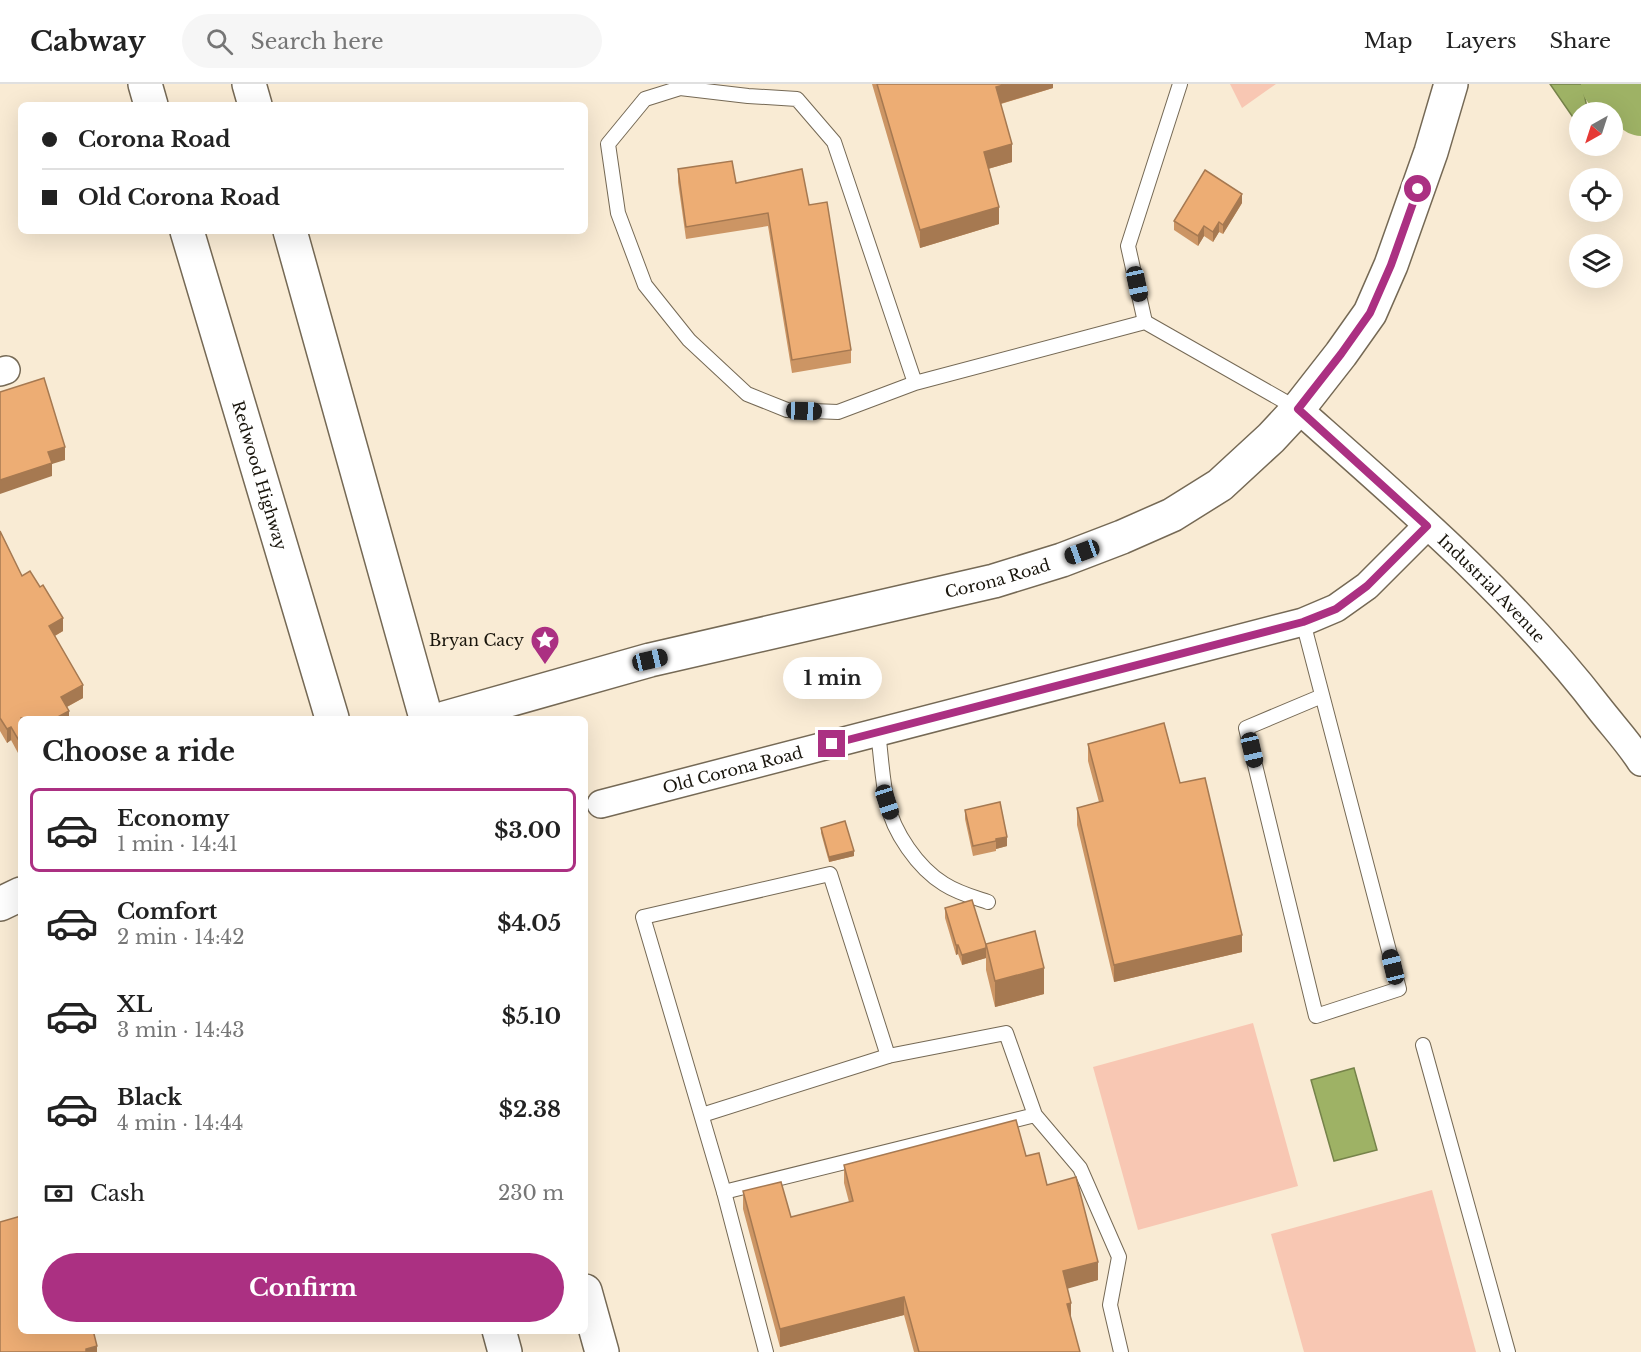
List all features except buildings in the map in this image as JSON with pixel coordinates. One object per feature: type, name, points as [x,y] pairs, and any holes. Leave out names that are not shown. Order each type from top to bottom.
[{"type":"main road","points":[[145,84],[150,102]]},
{"type":"main road","points":[[249,84],[254,102]]},
{"type":"main road","name":"Corona Road","points":[[453,716],[650,660],[994,581],[1062,560],[1122,537],[1172,514],[1220,485],[1271,438],[1298,409],[1370,313],[1394,255],[1431,152],[1451,84]]},
{"type":"main road","name":"Redwood Highway","points":[[188,234],[331,716]]},
{"type":"main road","points":[[291,234],[425,716]]},
{"type":"main road","points":[[0,904],[18,895]]},
{"type":"main road","points":[[588,1302],[602,1352]]},
{"type":"main road","points":[[500,1334],[505,1352]]},
{"type":"street","name":"Industrial Avenue","points":[[1298,409],[1509,604],[1578,681],[1641,762]]},
{"type":"street","name":"Old Corona Road","points":[[601,804],[1303,622],[1336,609],[1367,586],[1427,526]]},
{"type":"lane","points":[[1145,322],[1128,246],[1180,84]]},
{"type":"lane","points":[[915,383],[834,142],[797,99],[680,88],[645,99],[608,144],[618,213],[645,285],[689,340],[747,394],[787,410],[838,412],[915,383],[1145,322],[1298,409]]},
{"type":"lane","points":[[1303,622],[1399,989],[1316,1016],[1246,728],[1322,696]]},
{"type":"lane","points":[[878,732],[887,802],[896,829],[914,857],[942,883],[988,902]]},
{"type":"lane","points":[[766,1352],[724,1192],[643,917],[830,874],[888,1056]]},
{"type":"lane","points":[[702,1115],[888,1056],[1006,1033],[1035,1115],[1080,1168],[1119,1257],[1110,1305],[1121,1352]]},
{"type":"lane","points":[[1423,1045],[1508,1352]]},
{"type":"lane","points":[[724,1192],[1035,1115]]},
{"type":"shaded area","points":[[1230,84],[1276,84],[1242,108]]},
{"type":"shaded area","points":[[1550,84],[1582,84],[1586,102],[1569,102],[1569,112]]},
{"type":"shaded area","points":[[1253,1023],[1298,1186],[1138,1230],[1093,1067]]},
{"type":"shaded area","points":[[1354,1068],[1377,1150],[1334,1161],[1311,1080]]},
{"type":"shaded area","points":[[1432,1190],[1476,1352],[1304,1352],[1271,1234]]},
{"type":"waterway","points":[[1609,84],[1641,108]]},
{"type":"place","name":"Bryan Cacy","points":[[545,666]]},
{"type":"route","points":[[832,744],[1303,622],[1336,609],[1367,586],[1427,526],[1298,409],[1370,313],[1391,265],[1418,189]]}]
